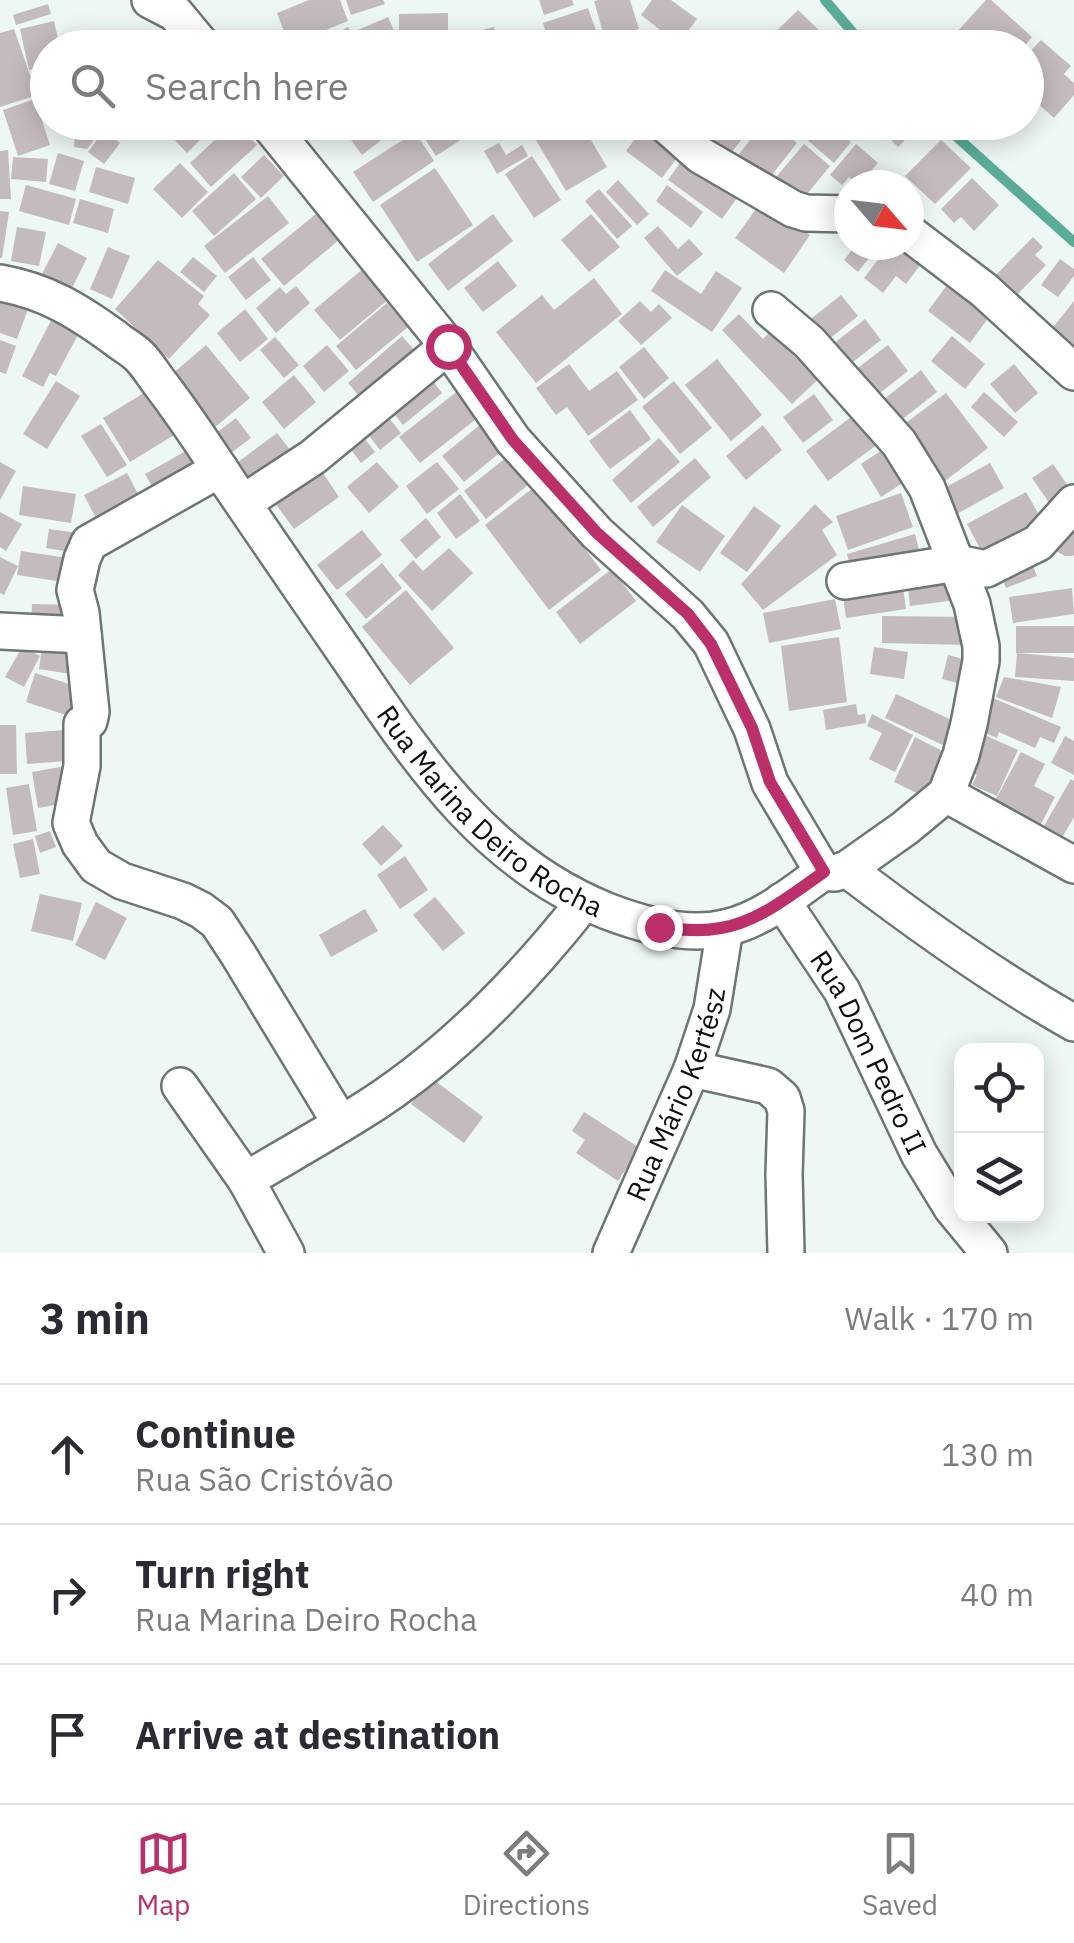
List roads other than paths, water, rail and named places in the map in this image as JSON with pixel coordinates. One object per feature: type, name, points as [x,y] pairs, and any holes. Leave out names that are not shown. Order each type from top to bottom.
[{"type":"street","points":[[167,4],[189,30]]},
{"type":"street","points":[[282,140],[448,346],[513,440],[597,533],[688,614],[711,644],[752,728],[770,782],[835,870],[1074,1023]]},
{"type":"street","points":[[683,140],[700,155],[793,209],[834,214]]},
{"type":"street","points":[[924,244],[984,290],[1074,372]]},
{"type":"street","name":"Rua Marina Deiro Rocha","points":[[0,283],[48,296],[79,311],[139,356],[412,751],[477,826],[561,890],[630,920],[659,927],[693,931],[726,928],[752,918],[905,828],[946,794]]},
{"type":"street","points":[[770,310],[809,342],[899,443],[927,488],[957,563],[979,629],[981,660],[961,755],[946,794],[1074,866]]},
{"type":"street","points":[[243,503],[312,457],[448,346]]},
{"type":"street","points":[[220,469],[89,543],[76,590],[91,712],[89,722],[82,724],[82,766],[71,822],[80,844],[96,866],[122,881],[201,910],[216,922],[340,1124]]},
{"type":"street","points":[[845,581],[957,563],[986,569],[1038,542],[1074,504]]},
{"type":"street","points":[[0,631],[83,635]]},
{"type":"street","name":"Rua Dom Pedro II","points":[[782,901],[842,991],[918,1154],[952,1208],[990,1253]]},
{"type":"street","points":[[246,1180],[380,1099],[452,1044],[521,977],[584,902]]},
{"type":"street","name":"Rua Mário Kertész","points":[[611,1253],[692,1069],[712,1009],[726,928]]},
{"type":"street","points":[[692,1069],[768,1086],[782,1098],[786,1111],[786,1253]]},
{"type":"street","points":[[180,1086],[246,1180],[286,1253]]},
{"type":"waterway","points":[[825,0],[851,30]]},
{"type":"waterway","points":[[960,140],[1074,242]]}]
